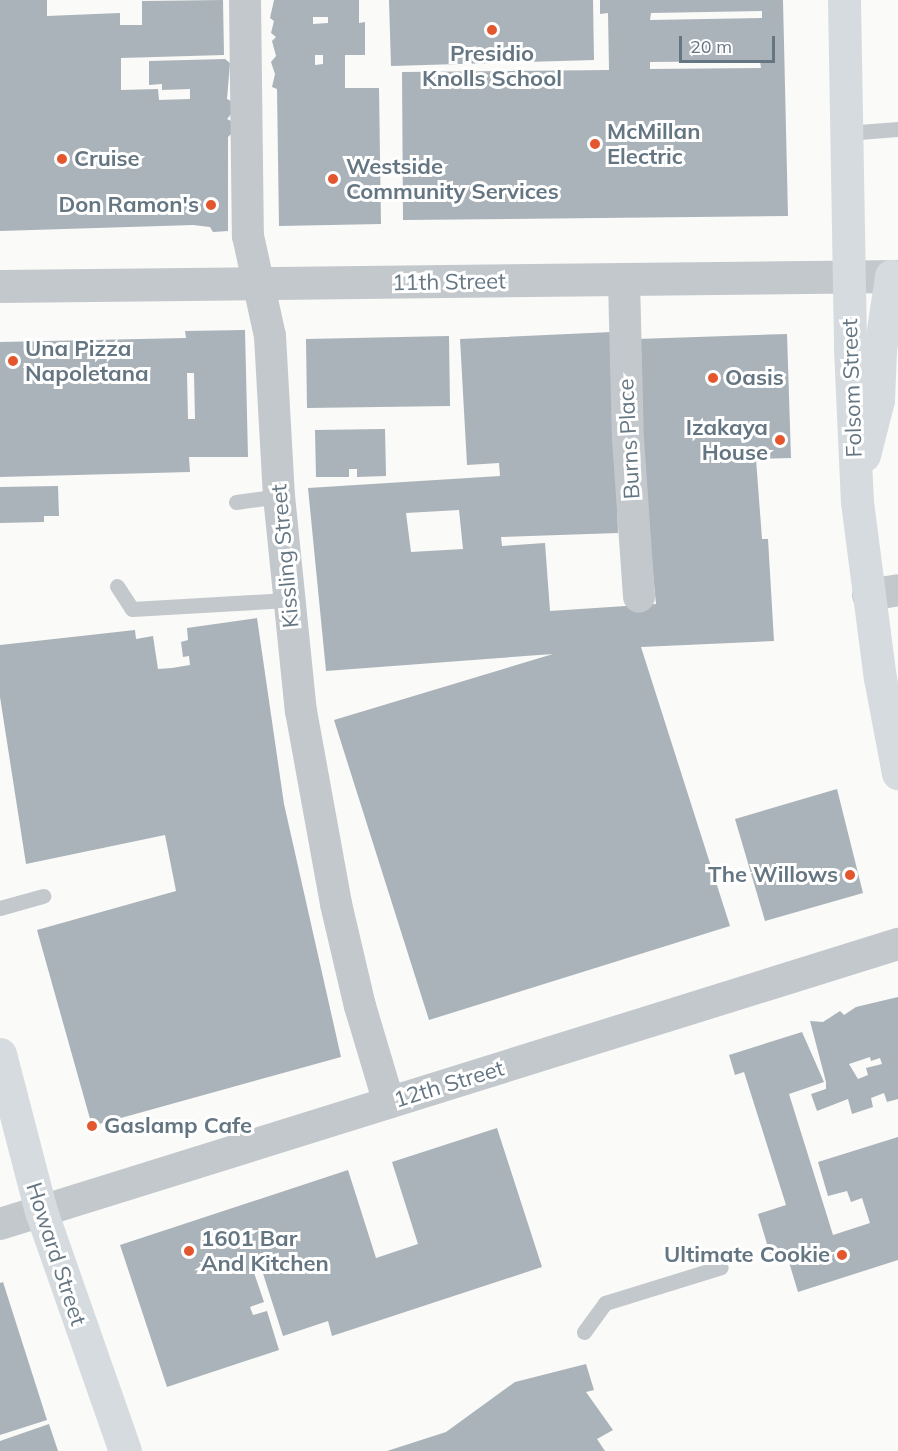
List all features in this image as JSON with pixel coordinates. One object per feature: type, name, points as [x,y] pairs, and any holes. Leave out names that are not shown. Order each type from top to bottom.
[{"type":"main road","name":"Folsom Street","points":[[844,0],[848,279],[856,486],[883,593],[898,773]]},
{"type":"main road","points":[[856,486],[878,400],[880,351],[895,276]]},
{"type":"main road","name":"Howard Street","points":[[0,1054],[41,1211],[125,1451]]},
{"type":"street","name":"Kissling Street","points":[[245,0],[248,236],[270,336],[279,496],[288,600],[316,807],[360,1006],[389,1103]]},
{"type":"street","name":"11th Street","points":[[0,286],[848,279],[895,276]]},
{"type":"street","name":"Burns Place","points":[[624,280],[627,427],[639,597]]},
{"type":"street","name":"12th Street","points":[[0,1224],[898,944]]},
{"type":"lane","points":[[846,133],[898,129]]},
{"type":"lane","points":[[236,502],[279,496]]},
{"type":"lane","points":[[117,586],[132,609],[288,600]]},
{"type":"lane","points":[[0,908],[43,896]]},
{"type":"lane","points":[[584,1332],[605,1303],[722,1267]]},
{"type":"building","points":[[0,0],[47,0],[47,16],[120,13],[120,25],[142,25],[142,1],[223,0],[224,55],[121,58],[121,90],[158,89],[159,100],[190,99],[190,89],[162,90],[162,84],[149,85],[149,61],[225,59],[230,63],[227,99],[231,101],[232,113],[227,119],[233,122],[233,132],[228,137],[228,231],[213,232],[210,227],[193,225],[0,231]]},
{"type":"building","points":[[274,0],[359,0],[359,23],[365,22],[365,55],[345,55],[345,88],[379,88],[381,224],[279,226],[277,89],[272,87],[275,74],[271,62],[276,56],[272,41],[276,37],[271,33],[274,21],[270,18]],"holes":[[[313,17],[328,17],[328,23],[313,24]],[[315,55],[323,55],[323,64],[315,65]]]},
{"type":"building","name":"Presidio Knolls School","points":[[389,0],[593,0],[594,60],[391,66]]},
{"type":"building","name":"McMillan Electric","points":[[600,0],[783,0],[788,216],[403,220],[402,72],[609,70],[608,13],[600,14]],"holes":[[[762,11],[762,18],[650,20],[651,13]],[[760,61],[761,68],[650,69],[650,62]]]},
{"type":"building","points":[[245,330],[248,457],[189,457],[190,472],[0,477],[0,342],[186,338],[185,331]],"holes":[[[187,373],[194,373],[195,419],[188,419]]]},
{"type":"building","points":[[612,332],[618,533],[501,537],[502,546],[545,543],[550,611],[656,604],[642,465],[637,339],[787,334],[791,458],[756,459],[762,539],[768,539],[774,641],[641,647],[730,926],[429,1020],[334,720],[553,654],[326,671],[308,488],[500,476],[499,463],[467,465],[460,339]],"holes":[[[459,510],[463,549],[411,552],[406,513]]]},
{"type":"building","points":[[449,336],[450,406],[307,408],[306,339]]},
{"type":"building","points":[[385,429],[386,476],[357,477],[357,469],[349,469],[349,477],[316,477],[315,430]]},
{"type":"building","points":[[58,486],[59,516],[44,516],[44,522],[0,523],[0,487]]},
{"type":"building","points":[[257,618],[284,804],[341,1057],[92,1126],[37,930],[176,891],[165,835],[26,864],[0,697],[0,645],[135,630],[136,639],[153,636],[158,669],[172,668],[190,665],[189,656],[183,657],[181,642],[188,640],[187,628]]},
{"type":"building","points":[[837,789],[863,893],[765,921],[735,819]]},
{"type":"building","points":[[898,997],[898,1099],[887,1102],[884,1093],[871,1098],[873,1107],[852,1114],[848,1099],[817,1111],[811,1094],[826,1089],[826,1082],[810,1021],[823,1022],[840,1011],[844,1015],[856,1007]],"holes":[[[870,1057],[871,1061],[880,1058],[882,1064],[866,1068],[868,1075],[858,1079],[849,1064]]]},
{"type":"building","points":[[802,1032],[824,1082],[789,1094],[833,1235],[870,1223],[862,1198],[851,1202],[847,1191],[828,1196],[818,1162],[898,1137],[898,1260],[798,1292],[785,1249],[770,1254],[758,1214],[786,1205],[744,1072],[735,1075],[729,1055]]},
{"type":"building","points":[[497,1128],[542,1267],[332,1336],[328,1321],[283,1336],[258,1258],[250,1261],[264,1302],[250,1307],[253,1315],[267,1311],[279,1350],[167,1387],[120,1245],[348,1170],[376,1258],[418,1244],[392,1162]]},
{"type":"building","points":[[3,1282],[47,1420],[0,1435],[0,1283]]},
{"type":"building","points":[[586,1364],[594,1390],[586,1392],[613,1430],[597,1439],[605,1451],[387,1451],[446,1432],[515,1382]]},
{"type":"building","points":[[49,1424],[58,1451],[0,1451],[0,1441]]},
{"type":"place","name":"Presidio Knolls School","points":[[492,30]]},
{"type":"place","name":"McMillan Electric","points":[[595,144]]},
{"type":"place","name":"Cruise","points":[[62,159]]},
{"type":"place","name":"Westside Community Services","points":[[333,179]]},
{"type":"place","name":"Don Ramon's","points":[[211,205]]},
{"type":"place","name":"Una Pizza Napoletana","points":[[13,361]]},
{"type":"place","name":"Oasis","points":[[713,378]]},
{"type":"place","name":"Izakaya House","points":[[780,440]]},
{"type":"place","name":"The Willows","points":[[850,875]]},
{"type":"place","name":"Gaslamp Cafe","points":[[92,1126]]},
{"type":"place","name":"1601 Bar And Kitchen","points":[[189,1251]]},
{"type":"place","name":"Ultimate Cookie","points":[[842,1255]]}]
